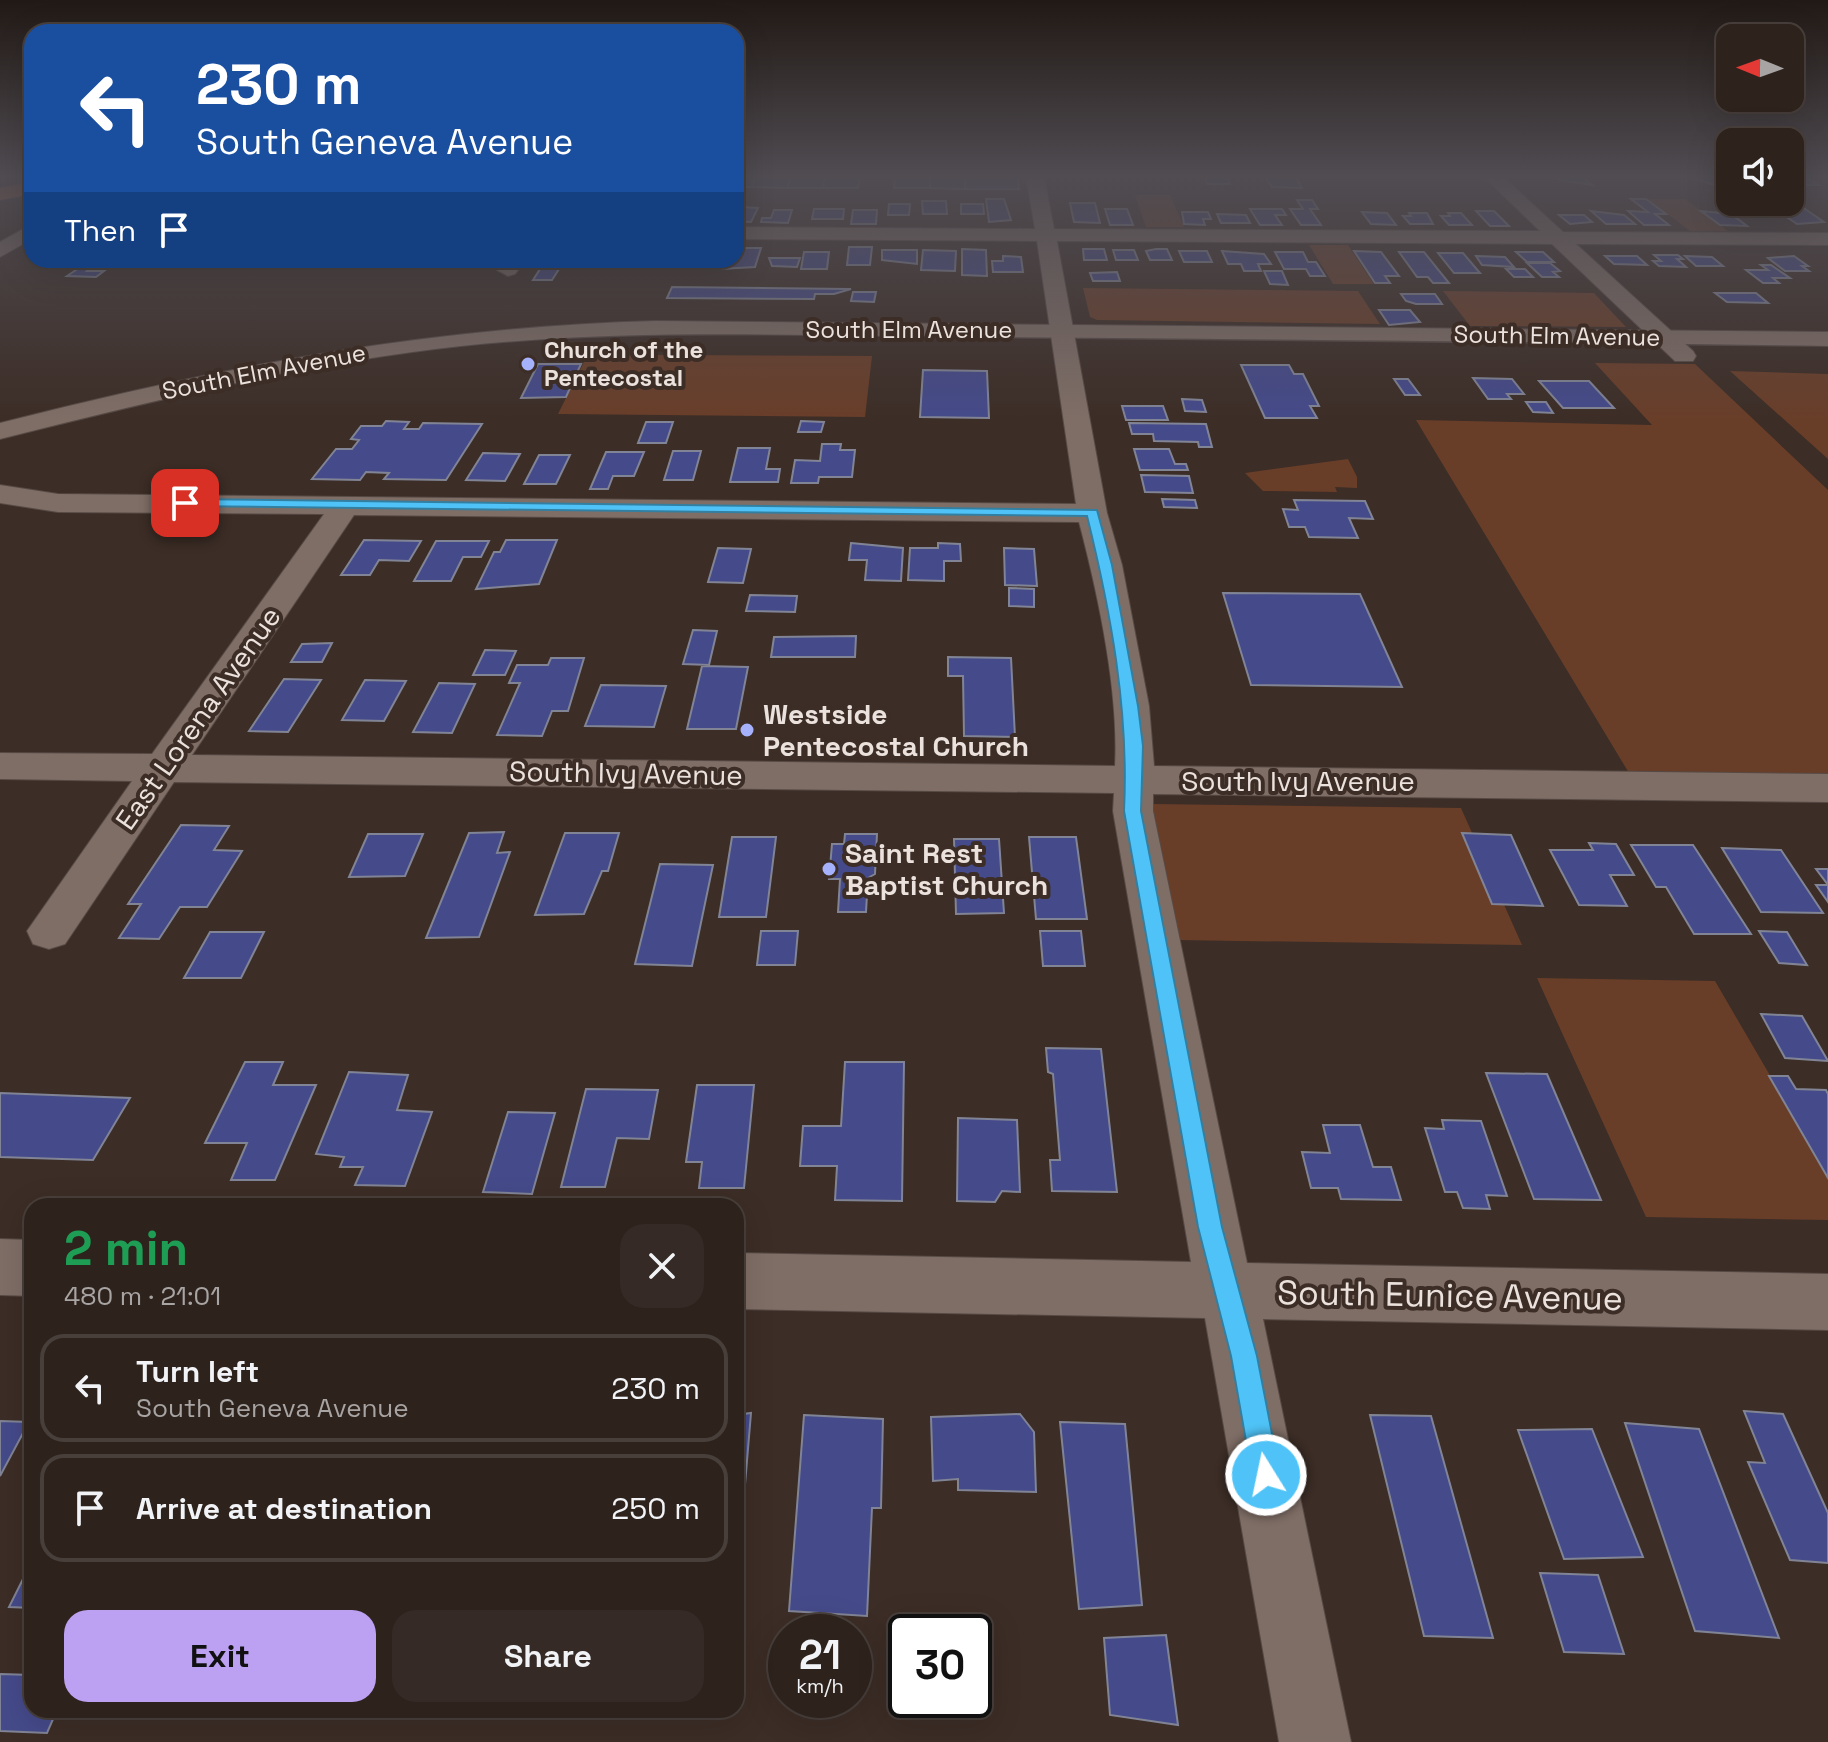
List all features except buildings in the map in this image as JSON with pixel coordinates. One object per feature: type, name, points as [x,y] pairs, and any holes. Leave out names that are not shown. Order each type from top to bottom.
[{"type":"main road","name":"South Elm Avenue","points":[[0,431],[96,405],[322,358],[463,339],[575,330],[672,329],[1684,356],[1828,357]]},
{"type":"main road","name":"South Elm Avenue","points":[[0,447],[198,399],[437,359],[661,345],[1065,339],[1828,339]]},
{"type":"street","points":[[1050,257],[1092,513],[1106,565],[1131,706],[1135,746],[1133,811],[1207,1212],[1247,1371],[1315,1742]]},
{"type":"street","points":[[1578,257],[1684,356]]},
{"type":"street","points":[[0,494],[58,503],[1092,513]]},
{"type":"street","name":"East Lorena Avenue","points":[[49,931],[346,505]]},
{"type":"street","name":"South Ivy Avenue","points":[[0,766],[1828,788]]},
{"type":"street","points":[[0,1267],[24,1268]]},
{"type":"street","name":"South Eunice Avenue","points":[[744,1281],[1828,1302]]},
{"type":"shaded area","points":[[1317,257],[1356,257],[1374,284],[1333,284]]},
{"type":"shaded area","points":[[1083,288],[1358,291],[1380,324],[1097,320],[1090,317]]},
{"type":"shaded area","points":[[1443,291],[1594,293],[1626,327],[1470,326]]},
{"type":"shaded area","points":[[587,356],[872,356],[865,417],[558,414]]},
{"type":"shaded area","points":[[1595,363],[1695,364],[1828,490],[1828,780],[1632,778],[1416,420],[1652,425]]},
{"type":"shaded area","points":[[1730,371],[1828,374],[1828,459]]},
{"type":"shaded area","points":[[1348,459],[1357,477],[1357,488],[1335,487],[1337,492],[1263,491],[1245,473]]},
{"type":"shaded area","points":[[1151,804],[1461,808],[1522,945],[1177,940]]},
{"type":"shaded area","points":[[1537,978],[1715,981],[1828,1175],[1828,1220],[1646,1217]]},
{"type":"place","name":"Church of the Pentecostal","points":[[528,364]]},
{"type":"place","name":"Westside Pentecostal Church","points":[[747,730]]},
{"type":"place","name":"Saint Rest Baptist Church","points":[[829,869]]},
{"type":"route","points":[[185,503],[1092,513],[1106,565],[1131,706],[1135,746],[1133,811],[1210,1227],[1244,1356],[1266,1475]]}]
